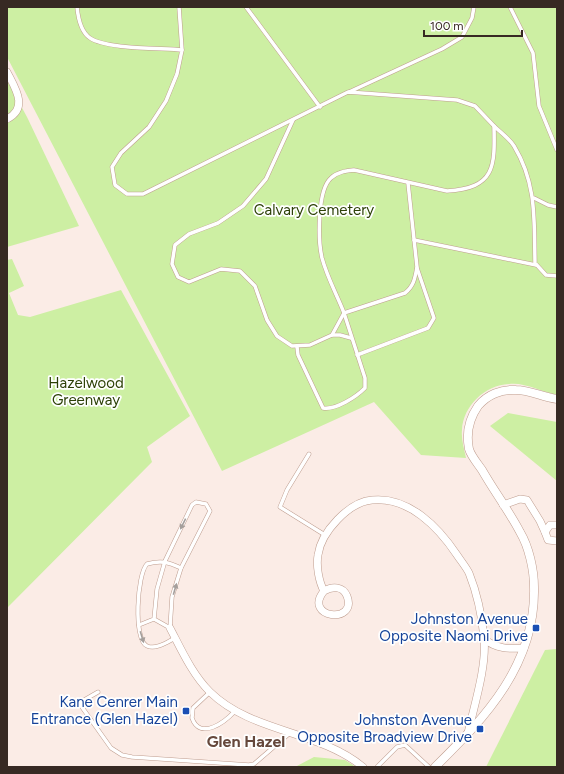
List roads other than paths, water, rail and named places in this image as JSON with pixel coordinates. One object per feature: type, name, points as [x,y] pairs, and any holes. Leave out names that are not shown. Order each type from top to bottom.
[{"type":"street","points":[[7,72],[19,96],[20,106],[13,116],[7,119]]},
{"type":"street","points":[[435,767],[468,735],[489,711],[516,665],[524,648],[530,634],[533,613],[534,587],[532,565],[521,533],[470,450],[468,432],[472,415],[483,400],[496,393],[516,390],[557,399]]},
{"type":"street","points":[[503,505],[520,499],[527,500],[540,520],[548,540],[557,541]]},
{"type":"street","points":[[324,591],[320,584],[318,555],[325,535],[338,517],[355,506],[371,500],[390,500],[405,506],[432,524],[444,537],[468,572],[477,599],[484,639],[481,681],[468,735]]},
{"type":"street","points":[[540,520],[554,525]]},
{"type":"street","points":[[545,532],[554,525]]},
{"type":"street","points":[[333,587],[342,590],[348,598],[348,603],[344,612],[336,616],[323,612],[319,599],[324,591],[333,587]]},
{"type":"street","points":[[170,628],[191,667],[210,692],[235,711],[250,719],[321,743],[362,767]]},
{"type":"street","points":[[484,639],[493,645],[505,649],[524,648]]},
{"type":"lane","points":[[77,7],[78,19],[89,37],[107,44],[182,50]]},
{"type":"lane","points":[[179,7],[182,50],[177,74],[166,101],[149,127],[121,152],[112,167],[115,185],[127,194],[143,194],[348,92],[442,49],[462,37],[472,18],[474,7]]},
{"type":"lane","points":[[246,7],[320,107]]},
{"type":"lane","points":[[510,7],[533,53],[539,106],[557,150]]},
{"type":"lane","points":[[348,92],[457,100],[475,106],[513,144],[525,169],[534,198],[535,264],[546,275],[557,276]]},
{"type":"lane","points":[[294,120],[266,179],[261,185],[243,206],[218,223],[189,234],[175,245],[172,264],[178,277],[188,282],[221,270],[240,271],[255,286],[267,320],[277,336],[292,346],[298,347],[310,345],[332,335],[352,338]]},
{"type":"lane","points":[[298,347],[298,355],[323,408],[329,409],[359,394],[365,388],[365,378],[344,313],[322,259],[319,235],[323,189],[331,178],[343,171],[354,170],[447,191],[462,190],[479,183],[488,175],[495,157],[494,126]]},
{"type":"lane","points":[[332,335],[344,313],[404,293],[411,288],[415,278],[416,267],[408,183]]},
{"type":"lane","points":[[534,198],[548,205],[557,207]]},
{"type":"lane","points":[[414,240],[537,265]]},
{"type":"lane","points":[[357,355],[428,328],[434,318],[416,267]]},
{"type":"lane","points":[[309,454],[287,490],[280,507],[325,535]]},
{"type":"lane","points":[[196,502],[206,504],[210,511],[181,568],[172,597],[170,628],[154,619],[157,589],[165,561],[192,506],[196,502]]},
{"type":"lane","points":[[175,638],[162,645],[148,646],[141,640],[138,600],[144,567],[147,564],[158,560],[165,561],[181,568]]},
{"type":"lane","points":[[139,625],[154,619]]},
{"type":"lane","points":[[98,692],[79,703],[111,748],[122,755],[249,766],[254,764],[291,732]]},
{"type":"lane","points":[[210,692],[196,704],[192,713],[193,723],[197,727],[202,729],[213,728],[235,711]]},
{"type":"lane","points":[[377,767],[397,747],[405,745],[429,767]]},
{"type":"place","name":"Johnston Avenue Opposite Naomi Drive","points":[[536,628]]},
{"type":"place","name":"Kane Cenrer Main Entrance (Glen Hazel)","points":[[186,711]]},
{"type":"place","name":"Johnston Avenue Opposite Broadview Drive","points":[[480,729]]},
{"type":"district","name":"Glen Hazel","points":[[246,741]]},
{"type":"park label","name":"Calvary Cemetery","points":[[314,210]]},
{"type":"park label","name":"Hazelwood Greenway","points":[[86,392]]}]
